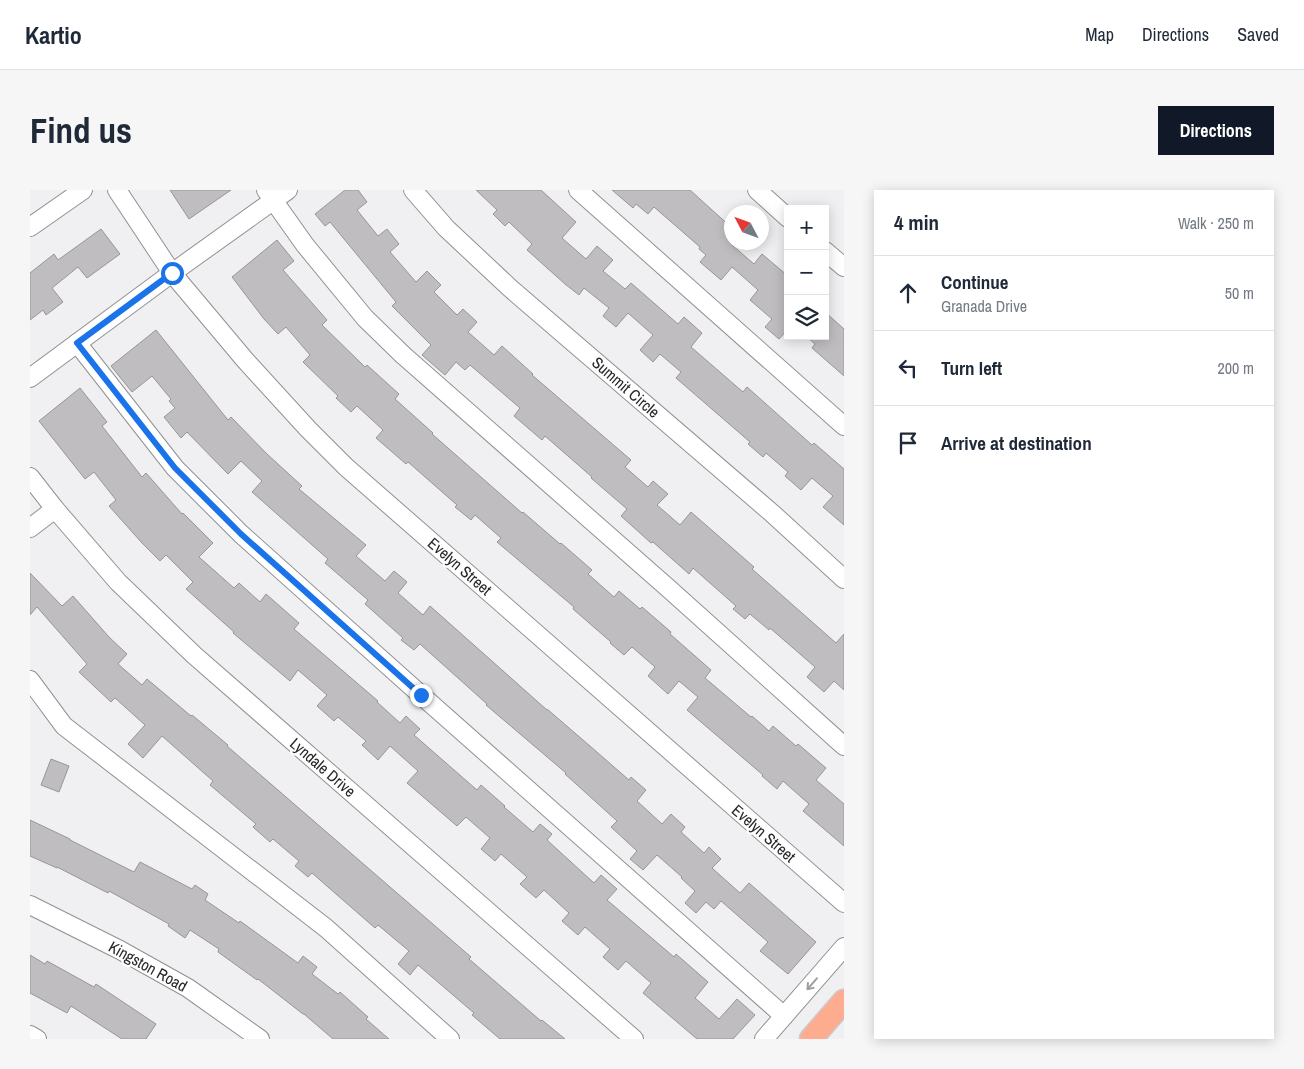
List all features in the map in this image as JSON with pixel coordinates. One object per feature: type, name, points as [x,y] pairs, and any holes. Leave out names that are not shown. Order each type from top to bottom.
[{"type":"main road","points":[[811,1039],[844,1001]]},
{"type":"street","points":[[30,227],[83,190]]},
{"type":"street","name":"Evelyn Street","points":[[117,190],[172,273],[245,360],[308,429],[346,467],[844,903]]},
{"type":"street","points":[[30,378],[172,273],[269,195],[288,190]]},
{"type":"street","name":"Summit Circle","points":[[413,190],[446,228],[510,288],[773,514],[844,579]]},
{"type":"street","points":[[578,190],[844,426]]},
{"type":"street","points":[[757,190],[784,214]]},
{"type":"street","points":[[269,195],[305,245],[365,318],[402,355],[844,746]]},
{"type":"street","points":[[829,254],[844,267]]},
{"type":"street","points":[[77,343],[175,468],[241,534],[784,1016]]},
{"type":"street","name":"Lyndale Drive","points":[[30,477],[118,582],[194,655],[634,1039]]},
{"type":"street","points":[[30,528],[56,509]]},
{"type":"street","points":[[30,680],[64,726],[326,928],[450,1039]]},
{"type":"street","name":"Kingston Road","points":[[30,905],[120,950],[188,988],[260,1039]]},
{"type":"street","points":[[764,1039],[844,947]]},
{"type":"street","points":[[30,1035],[37,1039]]},
{"type":"building","points":[[170,190],[231,190],[189,219]]},
{"type":"building","points":[[345,190],[358,190],[367,202],[357,210],[378,236],[387,229],[399,244],[390,252],[416,282],[427,271],[441,285],[434,292],[457,315],[463,309],[477,322],[468,332],[494,355],[502,346],[532,375],[631,460],[625,467],[648,487],[653,481],[668,494],[657,505],[680,525],[691,512],[836,643],[844,634],[844,690],[834,681],[824,692],[807,677],[815,667],[770,628],[769,630],[750,614],[745,619],[733,609],[736,606],[693,568],[689,574],[653,542],[651,543],[621,516],[627,509],[545,436],[542,440],[514,416],[520,408],[470,365],[465,370],[456,362],[445,375],[422,355],[431,345],[392,306],[396,302],[330,222],[325,226],[315,214]]},
{"type":"building","points":[[476,190],[541,190],[576,222],[562,238],[586,259],[597,246],[613,260],[603,271],[625,289],[631,283],[678,324],[684,317],[702,333],[691,347],[743,392],[747,387],[812,445],[814,443],[844,469],[844,525],[823,507],[833,496],[812,478],[801,490],[785,476],[788,472],[766,453],[763,457],[748,444],[750,442],[676,378],[681,372],[660,354],[653,362],[640,350],[653,335],[628,313],[616,327],[603,316],[609,308],[584,288],[579,295],[565,284],[527,250],[532,244],[509,222],[505,226],[493,214],[497,210]]},
{"type":"building","points":[[612,190],[690,190],[724,221],[724,250],[738,250],[754,264],[762,254],[784,273],[784,333],[779,339],[765,327],[772,319],[750,300],[758,290],[732,267],[721,280],[700,262],[706,255],[699,249],[700,247],[654,207],[648,214],[636,204],[633,208]]},
{"type":"building","points":[[101,229],[120,254],[87,278],[78,267],[52,288],[63,302],[46,315],[43,310],[30,320],[30,273],[54,254],[58,260]]},
{"type":"building","points":[[277,240],[294,261],[283,270],[327,320],[322,325],[365,367],[367,365],[399,394],[395,399],[522,513],[592,570],[588,574],[614,597],[619,591],[640,609],[642,607],[671,632],[670,634],[711,670],[705,678],[769,731],[773,726],[826,768],[816,780],[844,804],[844,846],[803,811],[809,804],[783,781],[777,789],[687,710],[698,697],[679,681],[668,694],[648,676],[655,667],[632,647],[624,655],[573,609],[574,607],[497,542],[501,538],[475,515],[471,520],[455,507],[457,505],[408,462],[406,464],[376,438],[383,430],[357,406],[351,412],[336,398],[338,396],[303,362],[310,355],[286,327],[278,334],[232,277]]},
{"type":"building","points":[[829,316],[844,329],[844,376],[812,348],[815,344],[810,340],[829,340]]},
{"type":"building","points":[[156,330],[228,420],[231,417],[302,486],[299,489],[366,545],[356,556],[385,581],[394,571],[407,582],[398,593],[423,615],[430,606],[629,780],[631,777],[646,790],[637,801],[662,824],[671,814],[685,827],[681,832],[704,853],[709,847],[721,859],[712,868],[740,893],[749,883],[816,942],[788,974],[760,951],[768,942],[721,901],[714,909],[706,902],[696,913],[685,903],[695,891],[657,855],[643,870],[630,859],[637,851],[611,827],[617,821],[566,773],[486,705],[420,644],[414,650],[401,640],[403,638],[365,604],[368,600],[325,563],[328,559],[252,492],[262,481],[241,461],[228,474],[187,432],[181,438],[164,417],[175,408],[169,401],[171,399],[152,376],[132,392],[111,366]]},
{"type":"building","points":[[80,388],[107,422],[102,426],[142,477],[146,473],[182,514],[213,543],[199,557],[234,588],[239,583],[260,602],[266,594],[299,623],[294,629],[378,701],[400,723],[406,716],[420,729],[414,735],[477,790],[481,785],[533,832],[540,824],[552,834],[547,840],[594,883],[601,875],[617,889],[607,900],[674,957],[676,954],[708,982],[695,998],[719,1019],[737,999],[755,1015],[733,1039],[697,1039],[643,993],[651,983],[626,961],[618,970],[603,957],[610,949],[585,927],[578,935],[562,921],[569,913],[544,890],[536,898],[520,884],[527,877],[501,854],[495,861],[481,849],[490,838],[466,817],[457,826],[407,783],[418,771],[390,746],[378,760],[362,745],[366,741],[338,717],[334,721],[317,706],[327,695],[298,670],[290,681],[233,633],[186,589],[193,582],[166,555],[160,561],[142,543],[109,506],[116,500],[94,472],[85,479],[39,421]]},
{"type":"building","points":[[30,573],[62,606],[73,596],[109,637],[127,654],[118,664],[142,685],[147,679],[228,745],[471,957],[469,959],[541,1021],[565,1039],[500,1039],[472,1015],[474,1013],[418,965],[410,975],[398,964],[409,951],[378,925],[375,928],[312,873],[308,877],[295,866],[299,861],[273,839],[270,842],[253,827],[256,824],[210,785],[213,781],[162,736],[143,758],[128,744],[145,725],[115,698],[111,702],[79,672],[87,664],[37,607],[30,615]]},
{"type":"building","points":[[51,759],[69,766],[59,792],[41,785]]},
{"type":"building","points":[[30,820],[134,872],[140,862],[192,889],[195,885],[208,894],[205,900],[239,923],[240,921],[298,963],[303,956],[317,967],[312,974],[338,994],[340,992],[389,1039],[333,1039],[258,979],[218,952],[219,949],[190,930],[185,938],[168,926],[169,924],[109,891],[108,893],[57,867],[30,856]]},
{"type":"building","points":[[30,955],[45,964],[47,961],[94,987],[96,984],[156,1024],[146,1039],[122,1039],[71,1006],[67,1013],[30,993]]},
{"type":"route","points":[[172,273],[77,343],[175,468],[241,534],[421,695]]}]
